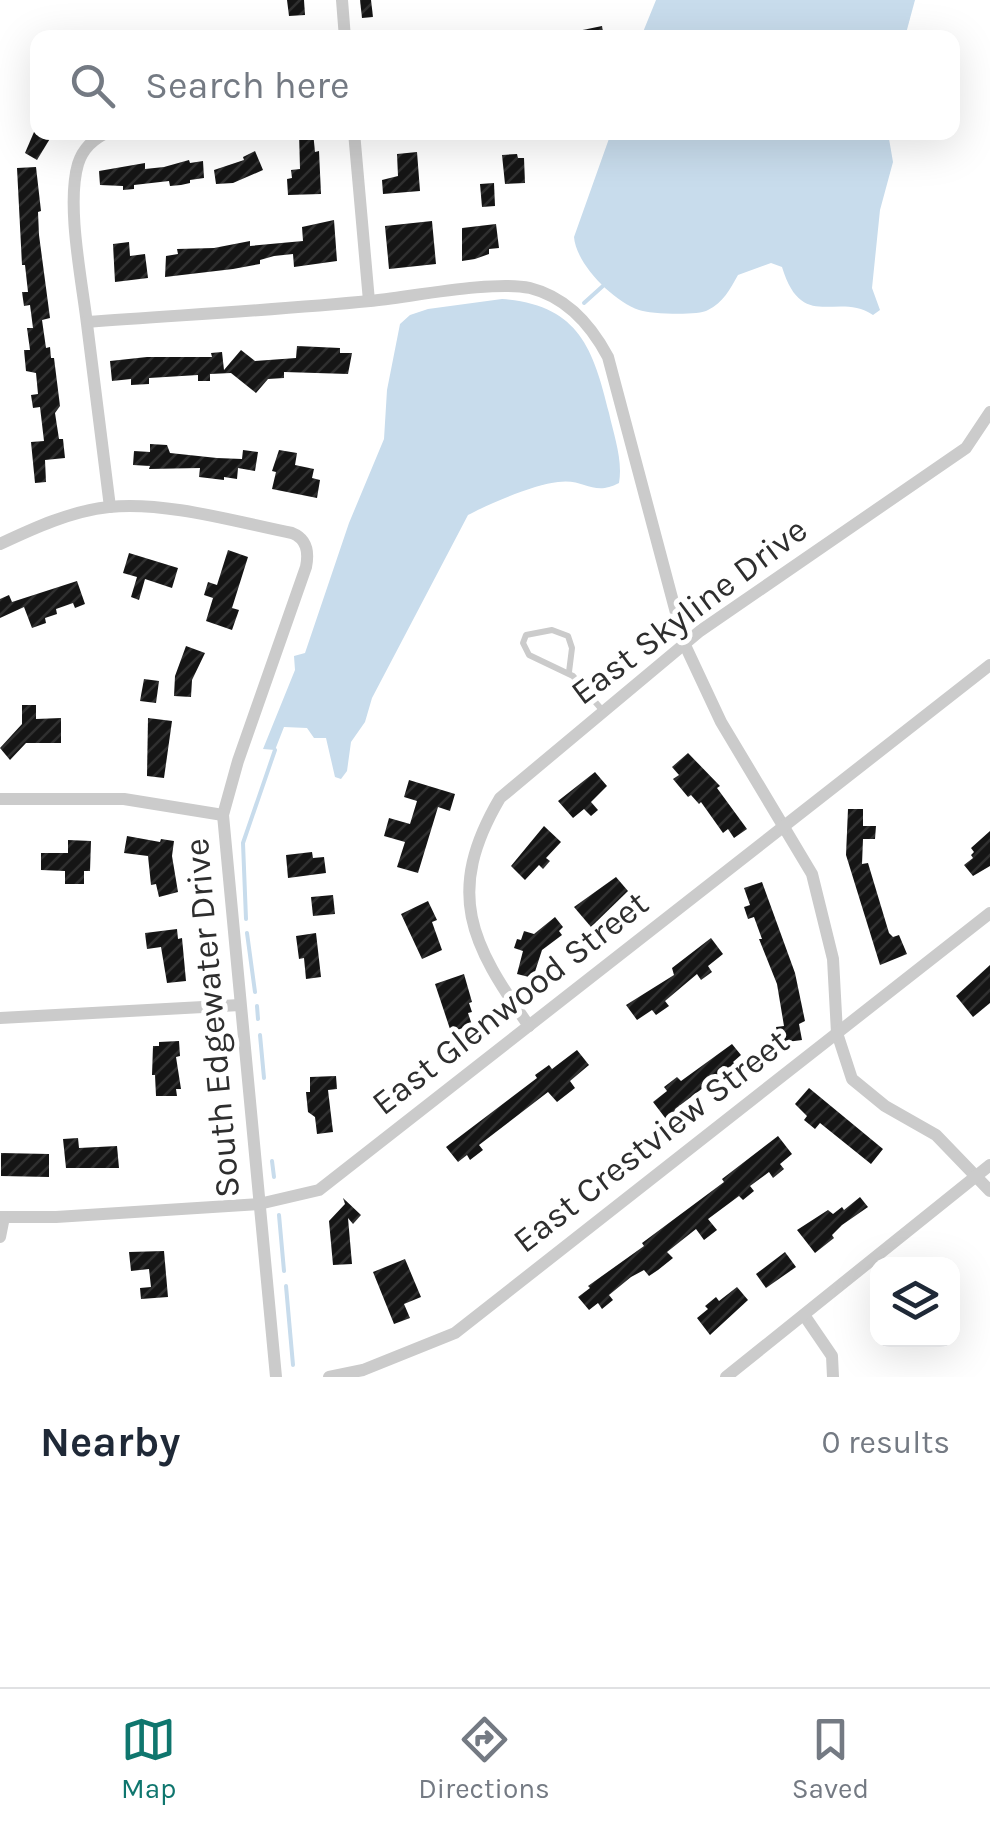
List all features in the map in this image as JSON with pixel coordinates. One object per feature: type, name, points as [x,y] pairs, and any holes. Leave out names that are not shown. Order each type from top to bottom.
[{"type":"street","points":[[342,0],[344,30]]},
{"type":"street","points":[[0,544],[58,520],[110,507],[78,256],[76,175],[87,146],[96,140]]},
{"type":"street","points":[[355,140],[369,301]]},
{"type":"street","points":[[87,322],[369,301],[501,286],[532,288],[552,296],[588,325],[608,356],[684,643],[721,722],[812,874],[833,959],[837,1034],[852,1079],[885,1106],[936,1135],[990,1192]]},
{"type":"street","name":"East Skyline Drive","points":[[529,1026],[491,971],[470,919],[469,892],[476,847],[500,798],[684,643],[966,448],[990,412]]},
{"type":"street","name":"South Edgewater Drive","points":[[110,507],[174,512],[292,532],[307,547],[306,567],[223,815],[276,1377]]},
{"type":"street","name":"East Glenwood Street","points":[[2,1217],[259,1204],[318,1190],[990,664]]},
{"type":"street","points":[[0,799],[124,799],[223,815]]},
{"type":"street","name":"East Crestview Street","points":[[329,1377],[363,1370],[455,1333],[990,913]]},
{"type":"street","points":[[0,1018],[240,1006]]},
{"type":"street","points":[[726,1377],[990,1165]]},
{"type":"street","points":[[0,1238],[2,1217]]},
{"type":"street","points":[[804,1315],[832,1356],[833,1377]]},
{"type":"lane","points":[[569,672],[572,648],[568,636],[552,630],[526,635],[523,643],[529,655],[569,672],[604,712]]},
{"type":"water","points":[[656,0],[915,0],[907,30],[644,30]]},
{"type":"water","points":[[609,140],[889,140],[893,162],[880,210],[872,288],[880,310],[873,315],[860,309],[810,305],[790,287],[782,267],[771,263],[738,275],[722,300],[703,312],[645,311],[618,299],[598,280],[581,259],[574,237]]},
{"type":"water","points":[[502,299],[549,310],[578,334],[603,389],[619,457],[619,483],[602,488],[567,481],[548,484],[468,515],[372,698],[365,722],[351,742],[347,771],[341,779],[335,777],[326,738],[314,738],[307,728],[284,727],[275,750],[263,749],[295,670],[294,656],[305,653],[349,523],[384,439],[387,390],[400,324],[410,315],[428,309]]},
{"type":"building","points":[[287,0],[304,0],[305,15],[289,16]]},
{"type":"building","points":[[360,0],[371,0],[373,17],[362,18]]},
{"type":"building","points":[[31,140],[49,140],[37,160],[25,153]]},
{"type":"building","points":[[299,140],[314,140],[315,152],[319,151],[321,194],[288,195],[291,170],[300,169]]},
{"type":"building","points":[[255,151],[263,170],[233,183],[216,184],[214,170],[244,160]]},
{"type":"building","points":[[417,152],[420,191],[383,194],[382,180],[398,176],[397,154]]},
{"type":"building","points":[[517,154],[524,158],[525,183],[505,184],[502,155]]},
{"type":"building","points":[[189,160],[203,161],[204,178],[181,185],[170,186],[169,181],[123,190],[123,186],[100,185],[99,171],[145,163],[145,169],[164,167]]},
{"type":"building","points":[[36,167],[41,211],[39,235],[50,318],[42,320],[46,348],[50,347],[54,358],[60,406],[55,413],[65,458],[45,460],[46,482],[35,483],[31,442],[44,441],[40,407],[33,408],[31,395],[38,394],[36,373],[26,371],[24,350],[30,350],[27,328],[33,328],[30,305],[24,306],[22,292],[28,292],[22,265],[17,168]]},
{"type":"building","points":[[494,183],[495,206],[482,207],[480,184]]},
{"type":"building","points":[[334,220],[337,261],[294,267],[293,254],[233,269],[165,277],[166,256],[178,254],[177,249],[214,248],[250,241],[250,246],[303,241],[302,227]]},
{"type":"building","points":[[432,221],[436,264],[389,269],[385,226]]},
{"type":"building","points":[[496,224],[499,248],[462,261],[462,228]]},
{"type":"building","points":[[129,242],[130,256],[145,254],[148,278],[115,282],[113,244]]},
{"type":"building","points":[[297,346],[340,348],[340,353],[352,353],[348,374],[284,372],[284,378],[268,379],[256,393],[231,373],[210,374],[210,381],[198,381],[198,375],[149,378],[149,384],[131,385],[131,379],[112,381],[110,361],[212,357],[211,353],[222,352],[224,370],[241,350],[255,361],[296,358]]},
{"type":"building","points":[[150,444],[167,445],[170,453],[217,458],[242,459],[243,450],[258,452],[255,471],[238,468],[237,479],[224,480],[199,477],[200,468],[149,469],[150,466],[133,465],[134,451],[150,452]]},
{"type":"building","points":[[279,450],[297,453],[295,465],[314,469],[312,478],[320,480],[317,498],[272,489],[276,472],[272,471]]},
{"type":"building","points":[[228,550],[248,557],[232,608],[239,610],[232,630],[206,621],[213,598],[204,595],[208,582],[217,585]]},
{"type":"building","points":[[129,553],[178,568],[172,588],[145,579],[139,600],[131,597],[137,577],[123,573]]},
{"type":"building","points":[[77,581],[85,604],[75,608],[73,603],[56,609],[57,614],[45,618],[46,623],[32,628],[24,607],[0,618],[0,599],[9,595],[12,602]]},
{"type":"building","points":[[186,646],[205,653],[192,680],[191,697],[174,696],[175,676]]},
{"type":"building","points":[[144,679],[159,681],[156,703],[140,701]]},
{"type":"building","points":[[22,705],[36,705],[36,719],[61,718],[61,743],[26,743],[10,760],[0,748],[22,724]]},
{"type":"building","points":[[148,718],[172,721],[164,778],[147,776]]},
{"type":"building","points":[[688,753],[720,786],[717,788],[747,829],[734,838],[728,829],[723,833],[701,802],[688,797],[673,779],[679,775],[672,767]]},
{"type":"building","points":[[595,772],[607,786],[591,802],[598,810],[591,816],[584,809],[573,818],[558,801]]},
{"type":"building","points":[[409,780],[455,794],[450,811],[438,807],[418,873],[397,867],[405,842],[384,836],[389,818],[410,824],[417,801],[404,797]]},
{"type":"building","points":[[848,809],[863,809],[863,826],[876,826],[875,839],[863,839],[862,864],[868,863],[889,933],[893,937],[899,935],[907,954],[880,965],[846,855]]},
{"type":"building","points":[[544,826],[561,842],[546,858],[550,861],[543,869],[539,865],[525,880],[511,866]]},
{"type":"building","points":[[990,831],[990,866],[973,876],[964,865],[973,858],[971,848]]},
{"type":"building","points":[[127,836],[174,841],[172,856],[178,892],[159,897],[156,884],[151,885],[148,856],[124,853]]},
{"type":"building","points":[[68,840],[91,841],[90,871],[84,871],[84,884],[65,884],[65,871],[41,870],[41,853],[68,853]]},
{"type":"building","points":[[312,852],[313,858],[324,857],[326,873],[288,878],[286,855]]},
{"type":"building","points":[[616,877],[628,891],[591,927],[574,907]]},
{"type":"building","points":[[762,882],[795,973],[805,1021],[799,1024],[802,1040],[779,1043],[776,1027],[784,1026],[777,984],[754,917],[748,919],[744,907],[750,905],[744,888]]},
{"type":"building","points":[[333,895],[335,914],[313,916],[311,897]]},
{"type":"building","points":[[428,901],[437,920],[432,922],[442,950],[422,959],[401,914]]},
{"type":"building","points":[[555,917],[563,927],[559,931],[562,935],[542,950],[533,978],[517,974],[523,951],[514,948],[517,939],[521,940],[524,931],[534,934]]},
{"type":"building","points":[[177,929],[178,939],[182,938],[186,981],[167,983],[161,947],[147,949],[145,933]]},
{"type":"building","points":[[316,933],[321,977],[306,979],[296,936]]},
{"type":"building","points":[[711,938],[723,954],[708,966],[712,972],[701,980],[697,974],[665,1001],[669,1006],[656,1015],[652,1010],[637,1020],[626,1005],[674,975],[672,968]]},
{"type":"building","points":[[990,965],[990,1003],[973,1017],[956,996]]},
{"type":"building","points":[[464,974],[472,1002],[472,1012],[468,1013],[472,1025],[451,1032],[435,984]]},
{"type":"building","points":[[179,1041],[180,1056],[176,1057],[181,1089],[176,1089],[177,1096],[156,1096],[153,1046]]},
{"type":"building","points":[[732,1044],[741,1055],[735,1064],[666,1119],[653,1102],[667,1091],[664,1087],[677,1077],[681,1081]]},
{"type":"building","points":[[577,1050],[589,1065],[570,1081],[575,1088],[557,1102],[548,1092],[479,1145],[483,1150],[470,1160],[467,1155],[458,1162],[446,1147],[537,1078],[535,1075],[549,1065],[552,1069]]},
{"type":"building","points":[[336,1076],[337,1089],[328,1090],[333,1132],[317,1134],[315,1117],[308,1112],[306,1092],[310,1092],[310,1077]]},
{"type":"building","points":[[809,1088],[883,1149],[871,1164],[820,1123],[815,1129],[804,1120],[807,1116],[795,1104]]},
{"type":"building","points":[[778,1136],[792,1154],[780,1164],[784,1169],[773,1178],[769,1172],[750,1186],[754,1191],[743,1200],[739,1196],[708,1219],[717,1230],[704,1240],[696,1229],[667,1252],[673,1258],[658,1270],[649,1276],[644,1270],[631,1277],[609,1295],[613,1300],[602,1309],[598,1303],[589,1310],[578,1297],[588,1286],[644,1246],[642,1243]]},
{"type":"building","points":[[78,1138],[79,1148],[117,1146],[119,1168],[66,1168],[63,1139]]},
{"type":"building","points":[[1,1153],[49,1154],[49,1177],[1,1176]]},
{"type":"building","points":[[860,1197],[868,1207],[842,1225],[832,1235],[834,1238],[815,1253],[797,1230],[828,1210],[833,1214],[842,1207],[844,1210]]},
{"type":"building","points":[[343,1198],[361,1215],[353,1224],[348,1218],[352,1264],[333,1265],[329,1221],[345,1204]]},
{"type":"building","points":[[164,1251],[168,1297],[141,1299],[140,1288],[151,1287],[149,1269],[131,1271],[129,1252]]},
{"type":"building","points":[[785,1252],[796,1267],[766,1288],[756,1274]]},
{"type":"building","points":[[405,1259],[421,1297],[404,1304],[410,1318],[394,1324],[373,1272]]},
{"type":"building","points":[[737,1287],[748,1300],[710,1335],[697,1318],[716,1297],[719,1301]]},
{"type":"waterway","points":[[584,303],[604,285]]},
{"type":"waterway","points":[[246,919],[243,843],[275,750]]},
{"type":"waterway","points":[[247,933],[255,992]]},
{"type":"waterway","points":[[257,1006],[258,1019]]},
{"type":"waterway","points":[[260,1035],[264,1078]]},
{"type":"waterway","points":[[272,1161],[274,1177]]},
{"type":"waterway","points":[[279,1215],[284,1271]]},
{"type":"waterway","points":[[286,1286],[293,1365]]}]
